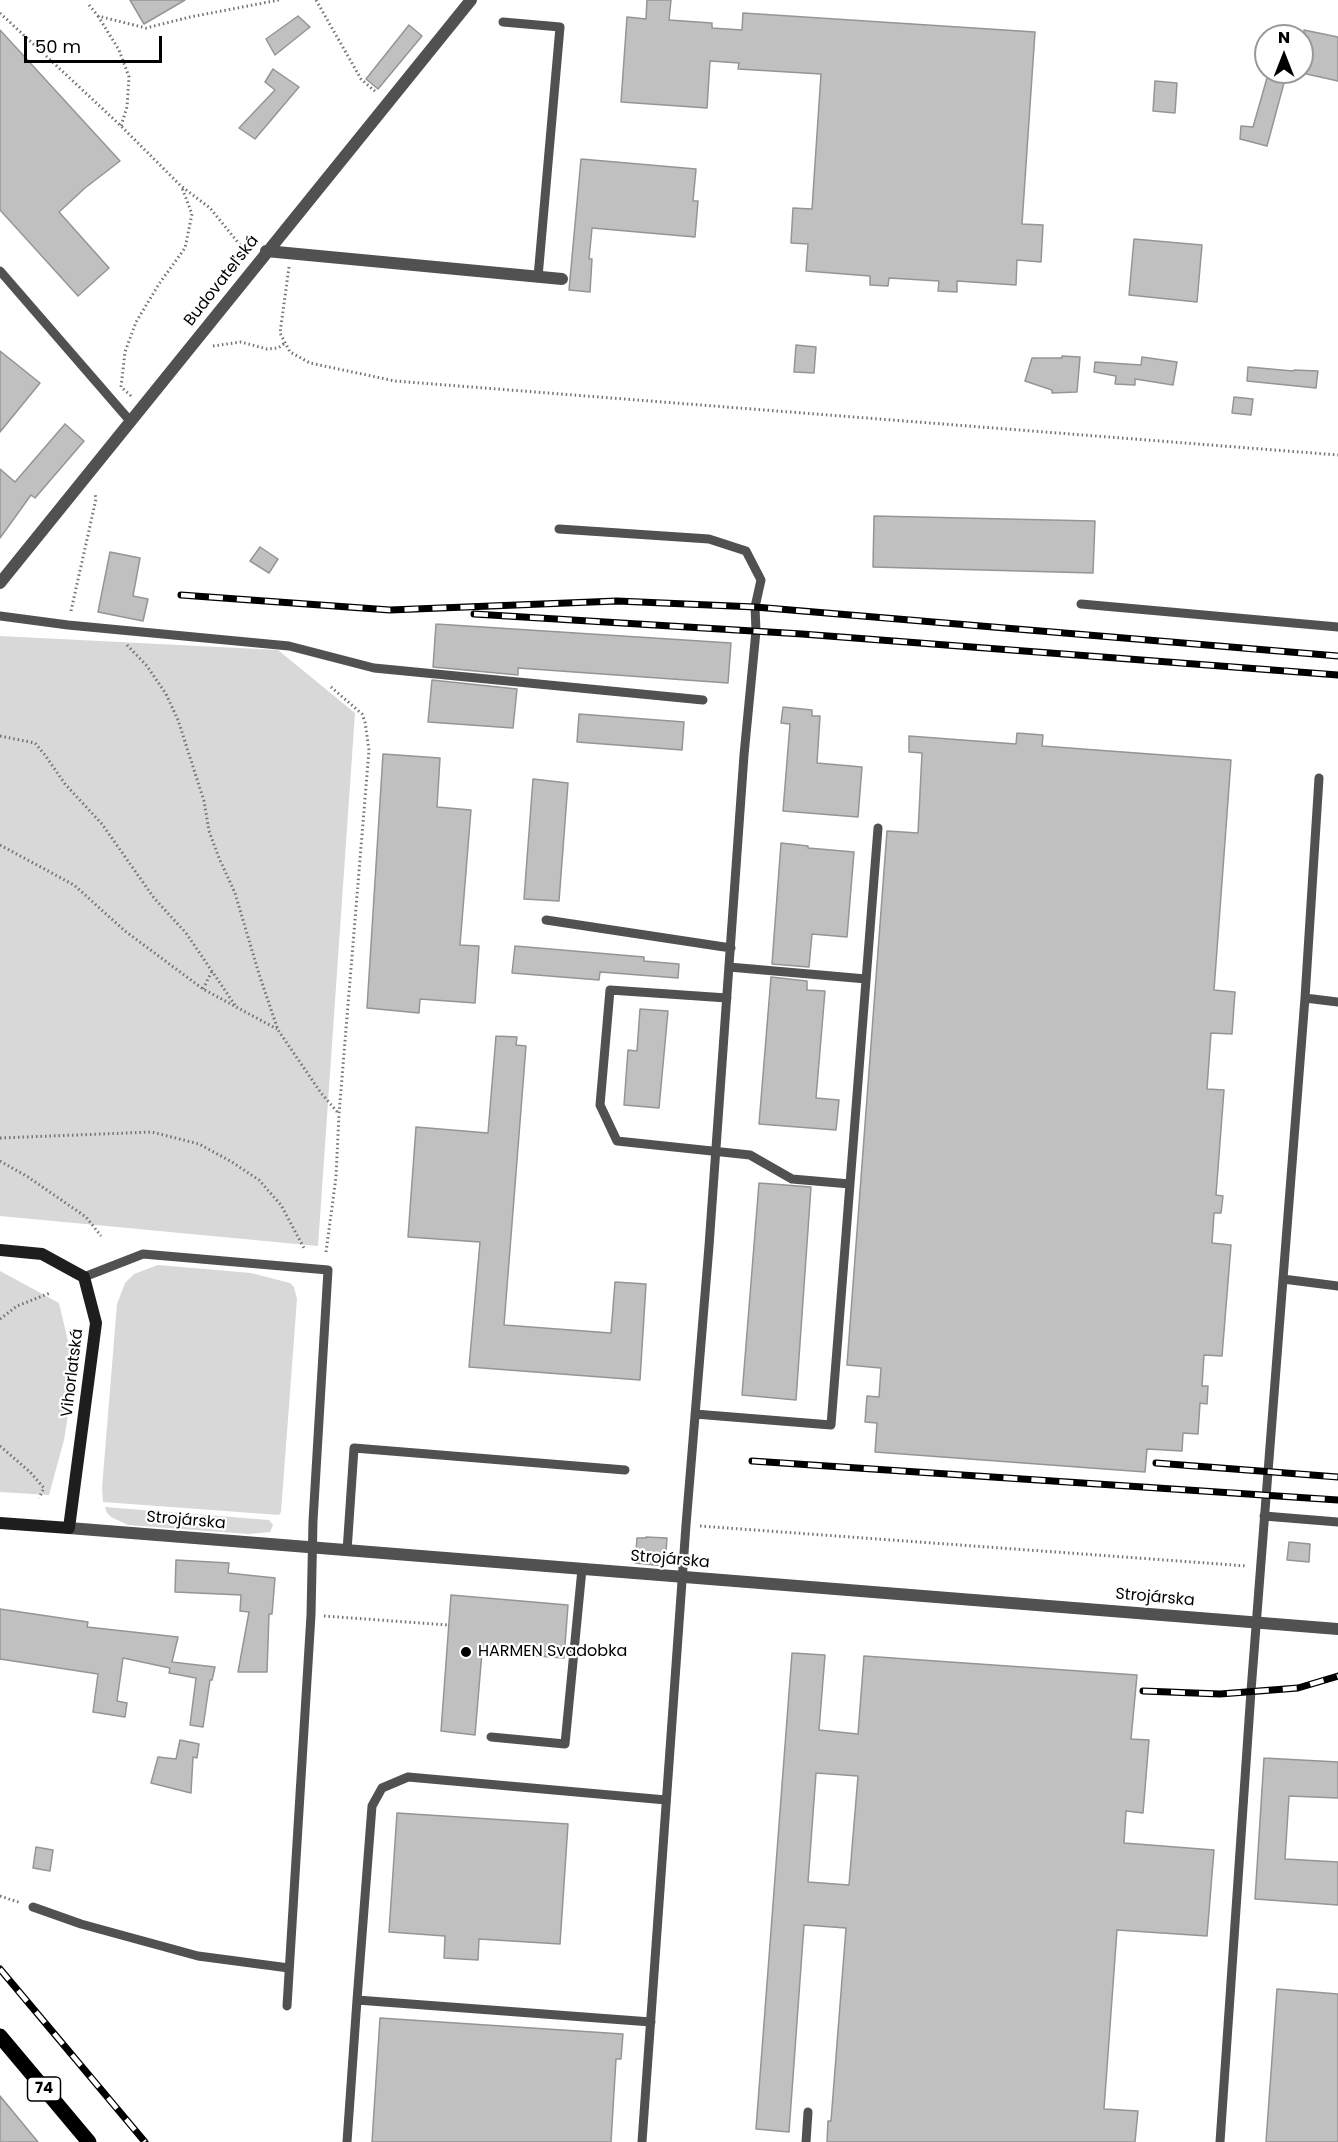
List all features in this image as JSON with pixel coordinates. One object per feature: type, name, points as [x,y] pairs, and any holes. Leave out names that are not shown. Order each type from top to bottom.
[{"type":"main road","points":[[0,1250],[42,1254],[84,1277]]},
{"type":"main road","name":"Vihorlatská","points":[[69,1528],[96,1323],[84,1277]]},
{"type":"main road","name":"Strojárska","points":[[0,1523],[69,1528]]},
{"type":"main road","name":"74","points":[[0,2036],[88,2142]]},
{"type":"street","name":"Budovateľská","points":[[0,583],[471,0]]},
{"type":"street","points":[[266,251],[562,279]]},
{"type":"street","name":"Strojárska","points":[[69,1528],[1338,1629]]},
{"type":"lane","points":[[503,22],[560,27],[538,277]]},
{"type":"lane","points":[[0,271],[131,422]]},
{"type":"lane","points":[[559,529],[709,539],[746,551],[761,580],[755,607],[756,631],[744,755],[642,2142]]},
{"type":"lane","points":[[1081,604],[1338,627]]},
{"type":"lane","points":[[0,616],[68,625],[289,646],[374,668],[703,700]]},
{"type":"lane","points":[[1220,2142],[1264,1516],[1270,1464],[1305,998],[1319,778]]},
{"type":"lane","points":[[695,1414],[831,1425],[878,828]]},
{"type":"lane","points":[[546,920],[731,948]]},
{"type":"lane","points":[[729,967],[866,979]]},
{"type":"lane","points":[[727,998],[610,990],[600,1105],[617,1141],[750,1155],[792,1179],[850,1184]]},
{"type":"lane","points":[[1305,998],[1338,1002]]},
{"type":"lane","points":[[84,1277],[143,1254],[328,1270],[287,2006]]},
{"type":"lane","points":[[1283,1280],[1338,1286]]},
{"type":"lane","points":[[347,1551],[354,1448],[625,1470]]},
{"type":"lane","points":[[1264,1516],[1338,1522]]},
{"type":"lane","points":[[491,1737],[565,1744],[582,1569]]},
{"type":"lane","points":[[346,2142],[372,1806],[382,1788],[408,1777],[666,1800]]},
{"type":"lane","points":[[33,1908],[81,1924],[198,1956],[290,1968]]},
{"type":"lane","points":[[357,2000],[651,2022]]},
{"type":"lane","points":[[806,2142],[808,2112]]},
{"type":"path","points":[[98,16],[146,28],[190,16],[279,0]]},
{"type":"path","points":[[316,0],[361,79],[377,93]]},
{"type":"path","points":[[89,4],[119,50],[129,77],[127,107],[121,126]]},
{"type":"path","points":[[0,14],[121,126],[181,186],[210,208],[246,250]]},
{"type":"path","points":[[131,396],[122,387],[125,352],[136,322],[159,284],[185,248],[192,214],[181,186]]},
{"type":"path","points":[[291,254],[280,333],[290,352],[310,363],[395,381],[1338,455]]},
{"type":"path","points":[[213,346],[241,342],[267,349],[278,348],[285,343]]},
{"type":"path","points":[[68,625],[96,499],[94,494]]},
{"type":"path","points":[[112,628],[147,666],[166,694],[178,720],[204,801],[209,831],[235,893],[278,1030],[321,1094],[339,1114]]},
{"type":"path","points":[[326,1252],[336,1177],[339,1114],[369,750],[362,714],[331,687]]},
{"type":"path","points":[[0,736],[35,743],[45,754],[64,784],[102,824],[154,898],[186,933],[237,1008]]},
{"type":"path","points":[[0,845],[74,885],[125,931],[203,989],[278,1030]]},
{"type":"path","points":[[203,989],[212,971]]},
{"type":"path","points":[[0,1138],[152,1132],[199,1144],[259,1180],[280,1205],[305,1251]]},
{"type":"path","points":[[0,1161],[86,1217],[101,1236]]},
{"type":"path","points":[[2,1317],[17,1306],[50,1293]]},
{"type":"path","points":[[0,1446],[30,1472],[44,1488],[39,1498]]},
{"type":"path","points":[[686,1525],[1261,1567]]},
{"type":"path","points":[[310,1615],[448,1624]]},
{"type":"path","points":[[0,1896],[33,1908]]},
{"type":"shaded area","points":[[0,636],[278,650],[355,713],[318,1246],[0,1216]]},
{"type":"shaded area","points":[[158,1265],[251,1273],[290,1283],[294,1287],[297,1299],[279,1515],[103,1502],[102,1488],[117,1304],[125,1283],[134,1274]]},
{"type":"shaded area","points":[[0,1271],[59,1303],[75,1371],[64,1440],[49,1495],[0,1492]]},
{"type":"shaded area","points":[[105,1507],[269,1520],[273,1525],[270,1532],[249,1534],[128,1525],[111,1517]]},
{"type":"building","points":[[130,0],[185,0],[144,24]]},
{"type":"building","points":[[647,0],[671,0],[669,20],[712,23],[712,28],[742,30],[743,13],[1035,32],[1022,224],[1043,225],[1041,262],[1017,260],[1016,285],[957,281],[957,292],[938,291],[939,281],[889,278],[888,286],[870,285],[870,276],[806,271],[808,244],[791,243],[793,208],[812,209],[821,74],[738,69],[739,63],[710,61],[707,108],[621,102],[627,17],[646,19]]},
{"type":"building","points":[[298,16],[310,27],[275,55],[266,39]]},
{"type":"building","points":[[409,25],[422,36],[378,89],[366,79]]},
{"type":"building","points":[[0,30],[120,161],[59,212],[109,268],[78,296],[0,210]]},
{"type":"building","points":[[1314,32],[1338,37],[1338,81],[1314,76]]},
{"type":"building","points":[[273,69],[299,87],[255,139],[239,128],[275,90],[265,82]]},
{"type":"building","points":[[1155,81],[1177,83],[1175,113],[1153,111]]},
{"type":"building","points":[[1265,84],[1284,84],[1267,146],[1240,139],[1241,126],[1253,127]]},
{"type":"building","points":[[581,159],[696,169],[693,201],[698,201],[695,237],[592,228],[589,259],[592,259],[590,292],[569,290]]},
{"type":"building","points":[[1134,239],[1202,245],[1197,302],[1129,295]]},
{"type":"building","points":[[796,345],[816,347],[814,373],[794,372]]},
{"type":"building","points":[[0,351],[40,383],[0,432]]},
{"type":"building","points":[[1062,356],[1080,357],[1077,392],[1052,393],[1052,390],[1025,381],[1032,358],[1062,358]]},
{"type":"building","points":[[1142,357],[1177,362],[1173,385],[1135,379],[1135,385],[1115,384],[1116,376],[1094,372],[1095,362],[1141,365]]},
{"type":"building","points":[[1248,367],[1318,371],[1316,388],[1247,381]]},
{"type":"building","points":[[1234,397],[1253,399],[1251,415],[1232,413]]},
{"type":"building","points":[[65,424],[84,441],[35,498],[31,495],[0,538],[0,469],[15,482]]},
{"type":"building","points":[[874,516],[1095,521],[1093,573],[873,567]]},
{"type":"building","points":[[260,547],[278,559],[269,573],[250,561]]},
{"type":"building","points":[[110,552],[140,558],[133,596],[148,599],[143,621],[98,612]]},
{"type":"building","points":[[436,624],[731,643],[728,683],[518,668],[518,675],[433,667]]},
{"type":"building","points":[[432,680],[517,689],[513,728],[428,722]]},
{"type":"building","points":[[783,707],[812,710],[812,716],[820,716],[817,763],[862,767],[858,817],[783,811],[790,724],[781,723]]},
{"type":"building","points":[[579,714],[684,722],[682,750],[577,742]]},
{"type":"building","points":[[1017,733],[1043,735],[1042,746],[1231,760],[1214,990],[1235,992],[1232,1034],[1211,1033],[1207,1089],[1224,1090],[1216,1195],[1223,1196],[1221,1213],[1214,1213],[1212,1243],[1231,1245],[1222,1356],[1204,1355],[1202,1386],[1208,1386],[1207,1404],[1200,1403],[1198,1434],[1183,1433],[1182,1451],[1147,1449],[1145,1472],[875,1452],[877,1423],[865,1422],[867,1396],[879,1397],[881,1368],[847,1365],[887,831],[918,833],[922,753],[909,752],[909,736],[1016,744]]},
{"type":"building","points":[[383,754],[440,758],[437,807],[471,810],[460,945],[479,946],[475,1003],[420,999],[419,1013],[367,1008]]},
{"type":"building","points":[[533,779],[568,783],[559,901],[524,899]]},
{"type":"building","points":[[781,843],[854,852],[847,937],[812,934],[809,967],[772,964]]},
{"type":"building","points":[[515,946],[644,957],[644,961],[679,964],[678,978],[600,972],[599,980],[512,973]]},
{"type":"building","points":[[771,977],[807,981],[807,990],[825,991],[816,1098],[839,1100],[836,1130],[759,1124]]},
{"type":"building","points":[[640,1009],[668,1011],[659,1108],[624,1105],[628,1050],[637,1051]]},
{"type":"building","points":[[496,1036],[517,1037],[516,1045],[526,1046],[504,1325],[611,1333],[615,1282],[646,1284],[640,1380],[469,1367],[480,1242],[408,1237],[416,1127],[488,1133]]},
{"type":"building","points":[[759,1183],[811,1187],[796,1400],[742,1395]]},
{"type":"building","points":[[637,1538],[667,1538],[665,1566],[635,1563]]},
{"type":"building","points":[[1289,1542],[1310,1544],[1309,1562],[1287,1560]]},
{"type":"building","points":[[176,1560],[229,1563],[228,1573],[275,1578],[272,1614],[269,1614],[267,1672],[238,1672],[249,1612],[240,1611],[241,1595],[175,1592]]},
{"type":"building","points":[[451,1595],[568,1605],[564,1658],[482,1652],[475,1735],[441,1731]]},
{"type":"building","points":[[0,1609],[88,1622],[87,1627],[178,1637],[172,1662],[215,1667],[212,1680],[210,1680],[203,1727],[190,1725],[196,1678],[169,1673],[170,1668],[123,1658],[117,1701],[127,1703],[125,1717],[93,1712],[98,1674],[0,1659]]},
{"type":"building","points":[[792,1653],[825,1655],[819,1730],[858,1734],[864,1656],[1137,1675],[1131,1739],[1149,1740],[1143,1813],[1126,1811],[1124,1843],[1214,1850],[1207,1936],[1117,1930],[1104,2109],[1138,2111],[1135,2142],[827,2142],[828,2121],[831,2121],[846,1928],[804,1925],[789,2132],[756,2129]],"holes":[[[816,1773],[858,1776],[849,1885],[808,1882]]]},
{"type":"building","points":[[180,1740],[199,1744],[197,1758],[193,1757],[191,1793],[151,1783],[158,1757],[176,1759]]},
{"type":"building","points":[[1264,1758],[1338,1762],[1338,1798],[1289,1796],[1285,1859],[1338,1862],[1338,1905],[1255,1899]]},
{"type":"building","points":[[397,1813],[568,1824],[560,1944],[479,1939],[478,1960],[444,1958],[445,1936],[389,1932]]},
{"type":"building","points":[[36,1847],[53,1850],[50,1871],[33,1868]]},
{"type":"building","points":[[1277,1989],[1338,1994],[1338,2142],[1266,2142]]},
{"type":"building","points":[[380,2018],[623,2034],[621,2059],[616,2059],[611,2142],[372,2142]]},
{"type":"building","points":[[0,2096],[38,2142],[0,2142]]},
{"type":"railway","points":[[181,595],[390,610],[617,601],[755,607],[1338,656]]},
{"type":"railway","points":[[474,614],[802,634],[1338,675]]},
{"type":"railway","points":[[752,1461],[1338,1500]]},
{"type":"railway","points":[[1156,1463],[1338,1477]]},
{"type":"railway","points":[[1143,1691],[1220,1694],[1298,1688],[1338,1676]]},
{"type":"railway","points":[[0,1969],[145,2142]]},
{"type":"place","name":"HARMEN Svadobka","points":[[466,1652]]}]
